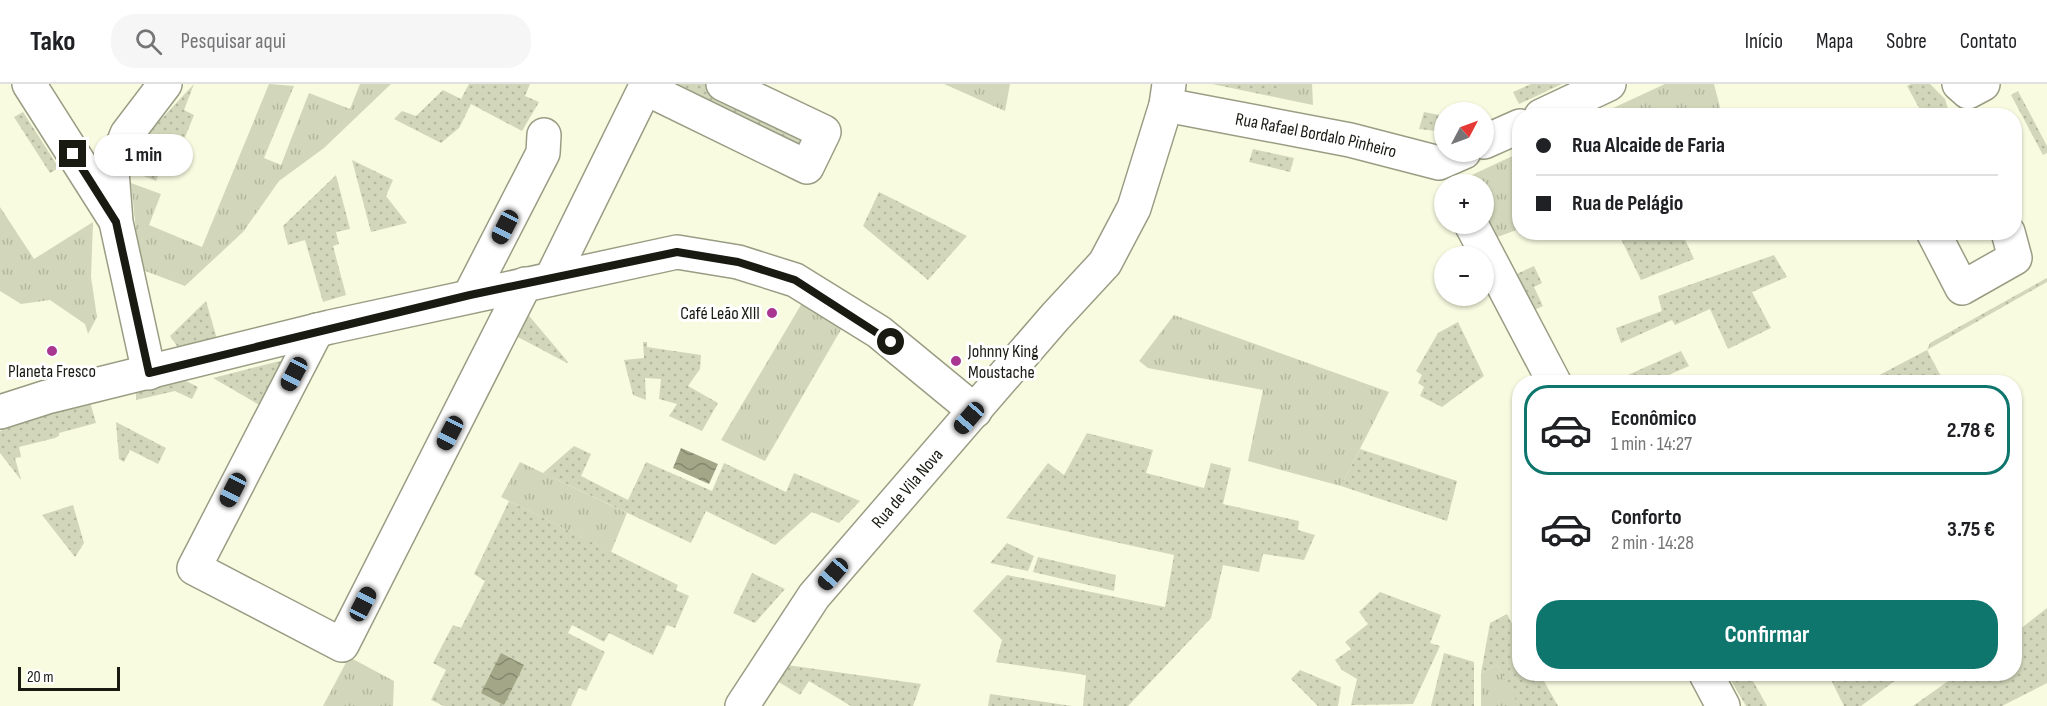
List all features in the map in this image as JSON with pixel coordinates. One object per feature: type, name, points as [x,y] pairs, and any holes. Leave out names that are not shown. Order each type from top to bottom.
[{"type":"street","points":[[29,84],[116,222]]},
{"type":"street","points":[[149,373],[116,222],[112,171],[127,134],[165,84]]},
{"type":"street","points":[[317,330],[194,568],[342,645],[646,86],[807,167],[824,132],[723,84]]},
{"type":"street","points":[[1558,108],[1609,84]]},
{"type":"street","name":"Rua Rafael Bordalo Pinheiro","points":[[1167,94],[1451,166]]},
{"type":"street","name":"Rua de Vila Nova","points":[[742,706],[814,596],[1105,263],[1134,208],[1167,94]]},
{"type":"street","points":[[1494,138],[1512,130]]},
{"type":"street","points":[[470,295],[543,153],[544,135]]},
{"type":"street","points":[[1476,234],[1550,375]]},
{"type":"street","points":[[1937,240],[1962,288],[2015,258],[2010,240]]},
{"type":"street","points":[[0,412],[47,397],[317,330],[470,295],[677,252],[738,262],[795,280],[810,288],[879,332],[975,411]]},
{"type":"street","points":[[1710,681],[1723,706]]},
{"type":"green space","points":[[194,84],[184,110],[194,115],[175,162],[165,158],[156,181],[131,171],[152,129]]},
{"type":"green space","points":[[269,84],[294,86],[264,158],[281,165],[309,93],[350,109],[360,84],[391,84],[324,148],[279,181],[243,232],[185,286],[140,269],[131,183],[161,194],[149,225],[202,247]]},
{"type":"green space","points":[[469,84],[530,84],[525,96],[539,102],[522,131],[471,104],[459,128],[441,143],[394,119],[402,111],[416,116],[443,90],[461,99]]},
{"type":"green space","points":[[674,84],[706,84],[807,134],[798,154]]},
{"type":"green space","points":[[944,84],[1010,84],[1005,111]]},
{"type":"green space","points":[[1212,84],[1279,84],[1279,98]]},
{"type":"green space","points":[[1279,84],[1312,84],[1313,105],[1279,98]]},
{"type":"green space","points":[[1531,84],[1562,84],[1519,104],[1513,92]]},
{"type":"green space","points":[[1665,84],[1714,84],[1720,108],[1613,108]]},
{"type":"green space","points":[[1930,84],[1945,99],[1948,108],[1919,108],[1907,86]]},
{"type":"green space","points":[[2018,91],[2047,146],[2047,153],[2043,155],[2022,116],[2022,108],[2018,108],[2011,95]]},
{"type":"green space","points":[[23,112],[59,168],[50,173],[14,117]]},
{"type":"green space","points":[[1424,112],[1434,114],[1434,131],[1419,129]]},
{"type":"green space","points":[[1253,149],[1294,158],[1290,172],[1249,162]]},
{"type":"green space","points":[[1512,156],[1512,232],[1492,239],[1489,234],[1494,234],[1494,174],[1474,174]]},
{"type":"green space","points":[[352,160],[393,180],[386,196],[407,223],[371,232]]},
{"type":"green space","points":[[336,175],[350,229],[336,232],[339,244],[333,246],[346,295],[323,302],[305,240],[288,245],[283,226]]},
{"type":"green space","points":[[879,192],[967,236],[928,280],[863,226]]},
{"type":"green space","points":[[0,207],[34,259],[93,222],[91,277],[97,317],[88,334],[85,324],[50,300],[21,304],[0,291]]},
{"type":"green space","points":[[1621,240],[1685,240],[1694,259],[1641,280]]},
{"type":"green space","points":[[1774,255],[1787,277],[1752,292],[1771,328],[1728,349],[1710,309],[1675,325],[1672,320],[1621,343],[1616,328],[1662,311],[1658,296]]},
{"type":"green space","points":[[1534,266],[1542,283],[1534,287],[1543,306],[1530,312],[1512,276]]},
{"type":"green space","points":[[2047,278],[2047,282],[1927,350],[1930,343]]},
{"type":"green space","points":[[206,301],[217,339],[179,349],[170,336]]},
{"type":"green space","points":[[802,303],[843,326],[765,461],[721,440]]},
{"type":"green space","points":[[525,311],[568,362],[567,363],[516,336]]},
{"type":"green space","points":[[1174,315],[1389,392],[1341,486],[1248,461],[1263,390],[1148,368],[1139,361]]},
{"type":"green space","points":[[1458,322],[1484,376],[1442,407],[1420,396],[1424,387],[1418,383],[1422,375],[1416,371],[1438,333]]},
{"type":"green space","points":[[643,342],[647,342],[647,347],[701,355],[700,369],[688,386],[718,403],[702,431],[669,416],[677,404],[659,399],[661,379],[645,378],[646,400],[633,395],[624,360],[644,358]]},
{"type":"green space","points":[[1927,350],[1940,375],[1879,375]]},
{"type":"green space","points":[[1681,351],[1689,366],[1669,375],[1628,375]]},
{"type":"green space","points":[[284,360],[261,406],[213,378]]},
{"type":"green space","points":[[182,379],[198,387],[192,399],[175,391],[136,400],[136,390]]},
{"type":"green space","points":[[90,402],[96,423],[59,433],[59,436],[55,438],[19,447],[21,457],[15,458],[21,480],[0,453],[0,431],[49,413]]},
{"type":"green space","points":[[116,422],[166,448],[158,464],[130,450],[124,462],[119,459]]},
{"type":"green space","points":[[1087,433],[1153,450],[1146,473],[1204,488],[1211,463],[1231,468],[1223,504],[1299,521],[1298,530],[1315,535],[1304,560],[1263,554],[1259,572],[1223,565],[1211,618],[1128,706],[1083,706],[1086,675],[996,662],[1002,640],[973,611],[1007,575],[1165,607],[1174,555],[1006,518],[1048,463],[1064,475]]},
{"type":"green space","points":[[574,446],[591,454],[581,476],[628,500],[646,462],[712,491],[724,463],[786,492],[794,473],[860,501],[839,523],[812,512],[775,545],[706,511],[691,543],[543,473]]},
{"type":"green space","points":[[1360,449],[1457,481],[1447,521],[1341,486]]},
{"type":"green space","points":[[520,462],[627,513],[611,552],[501,497]]},
{"type":"green space","points":[[509,501],[678,585],[676,590],[689,596],[675,628],[667,625],[653,655],[609,633],[604,642],[572,625],[568,633],[605,652],[586,691],[579,688],[571,706],[444,706],[431,700],[446,670],[433,663],[453,625],[461,628],[485,581],[474,574]]},
{"type":"green space","points":[[73,505],[84,543],[75,557],[42,515]]},
{"type":"green space","points":[[1007,543],[1034,556],[1028,571],[990,563]]},
{"type":"green space","points":[[1038,557],[1116,575],[1114,591],[1033,572]]},
{"type":"green space","points":[[752,573],[785,589],[755,623],[733,613]]},
{"type":"green space","points":[[1380,592],[1441,615],[1430,643],[1440,646],[1413,704],[1351,705],[1357,679],[1342,670],[1335,660],[1351,649],[1345,642],[1368,624],[1359,612]]},
{"type":"green space","points":[[2047,608],[2047,683],[2002,706],[1913,706],[1948,681],[2022,681],[2022,628]]},
{"type":"green space","points":[[1507,614],[1512,624],[1512,681],[1544,681],[1558,706],[1519,706],[1497,665],[1481,673],[1490,623]]},
{"type":"green space","points":[[1444,653],[1474,662],[1474,706],[1431,706]]},
{"type":"green space","points":[[349,657],[394,681],[393,706],[323,706]]},
{"type":"green space","points":[[780,664],[921,684],[913,706],[851,706],[809,681],[800,695],[772,678]]},
{"type":"green space","points":[[1497,665],[1520,706],[1481,706],[1481,673]]},
{"type":"green space","points":[[1300,670],[1341,687],[1338,706],[1318,706],[1291,679]]},
{"type":"green space","points":[[1731,681],[1753,681],[1767,706],[1746,706]]},
{"type":"green space","points":[[1832,681],[1895,681],[1861,706],[1844,706]]},
{"type":"green space","points":[[990,694],[1072,706],[988,706]]},
{"type":"water","points":[[681,448],[718,464],[709,484],[673,468]]},
{"type":"water","points":[[501,653],[524,665],[504,705],[481,693]]},
{"type":"place","name":"Café Leão XIII","points":[[772,313]]},
{"type":"place","name":"Planeta Fresco","points":[[52,351]]},
{"type":"place","name":"Johnny King Moustache","points":[[956,361]]},
{"type":"route","points":[[73,154],[116,222],[149,373],[330,327],[677,252],[738,262],[795,280],[879,332],[891,342]]}]
